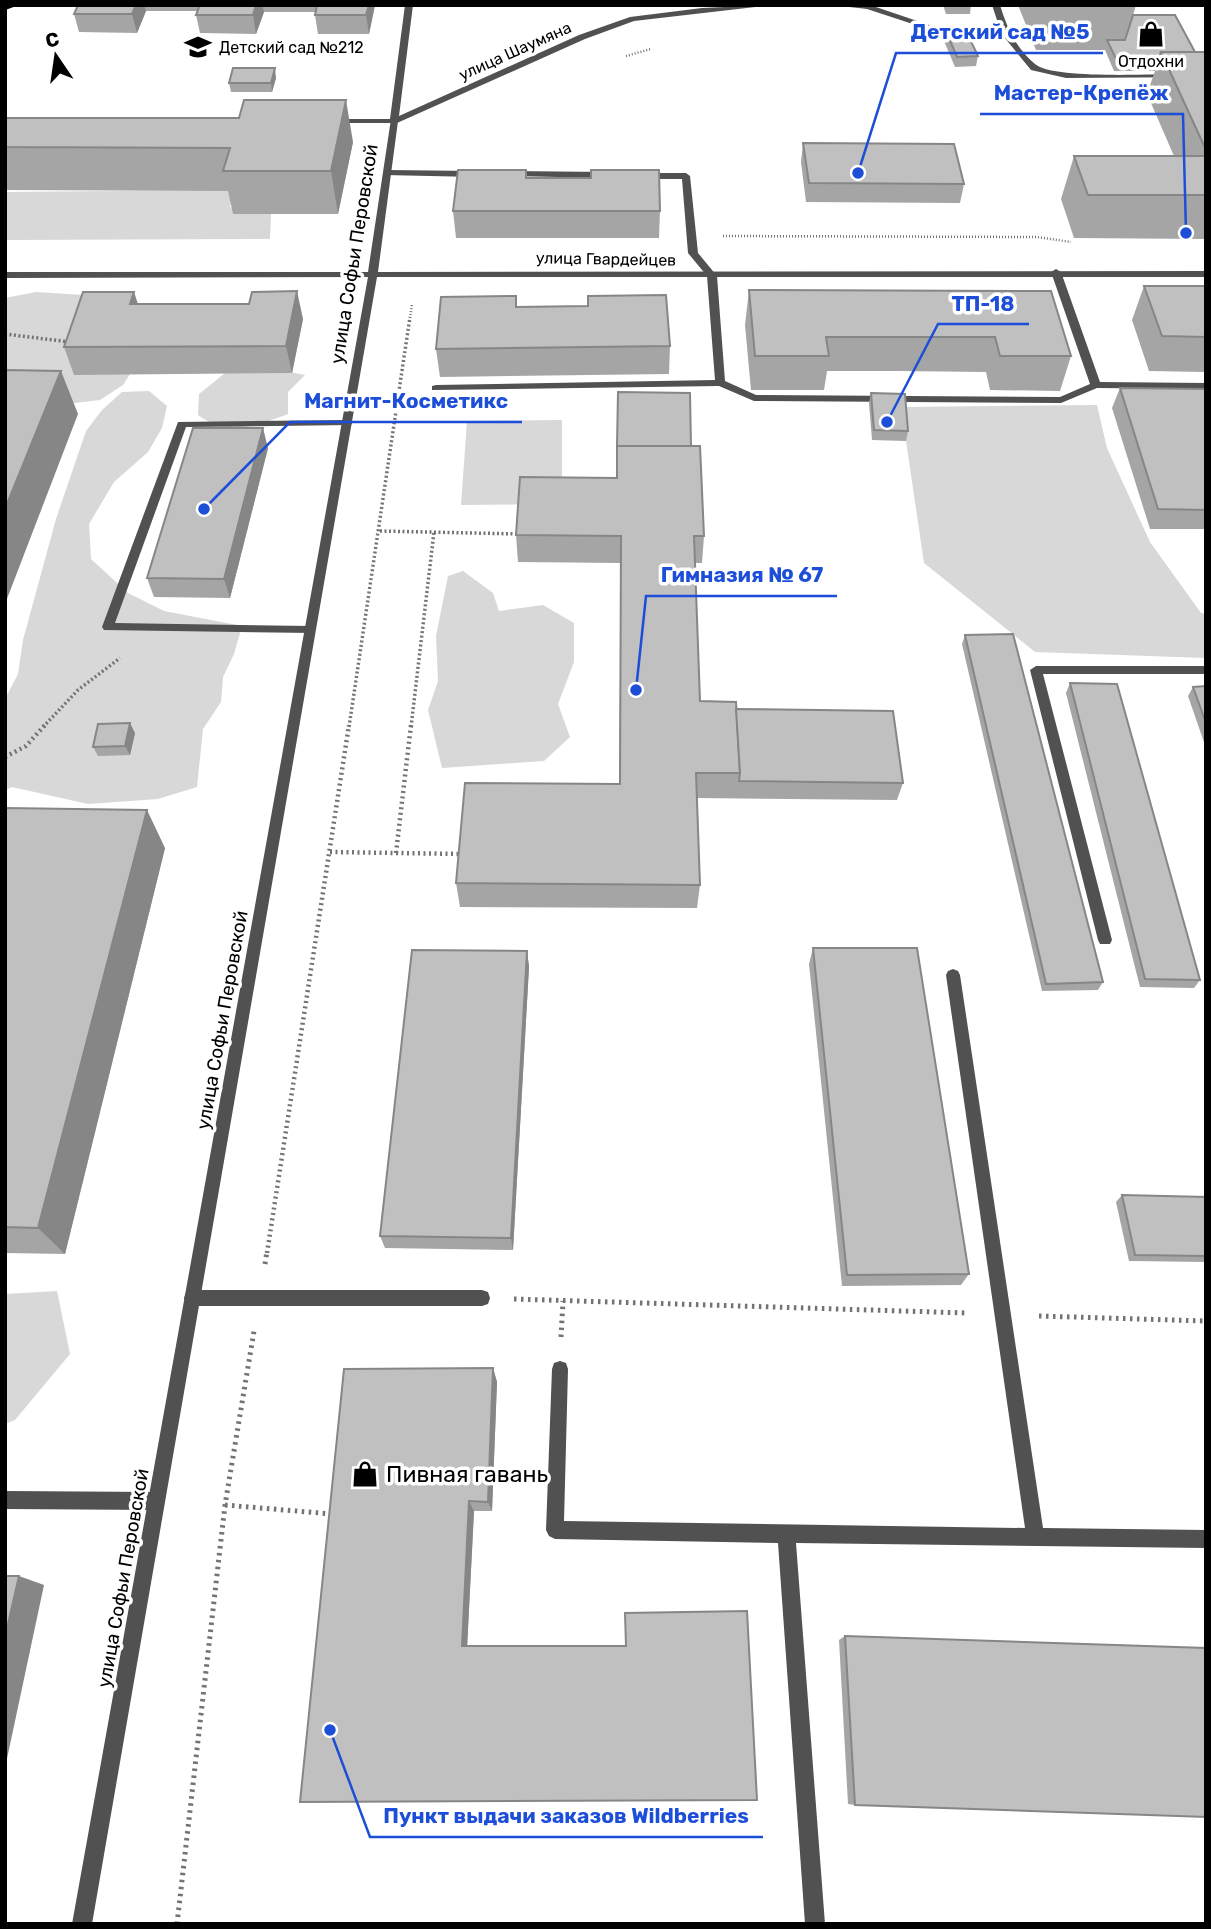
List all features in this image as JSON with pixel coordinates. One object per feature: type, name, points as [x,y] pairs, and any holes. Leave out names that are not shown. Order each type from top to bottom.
[{"type":"street","points":[[315,121],[394,121],[409,5]]},
{"type":"street","name":"улица Шаумяна","points":[[394,121],[582,37],[633,19],[768,5]]},
{"type":"street","points":[[836,5],[868,7],[931,28],[1006,35]]},
{"type":"street","points":[[996,5],[1006,35],[1034,68],[1066,76],[1206,75]]},
{"type":"street","name":"улица Софьи Перовской","points":[[82,1924],[373,273],[394,121]]},
{"type":"street","points":[[387,173],[482,174]]},
{"type":"street","points":[[496,174],[618,176]]},
{"type":"street","points":[[632,176],[686,176],[693,253],[712,276],[720,383]]},
{"type":"street","points":[[1056,272],[1097,385]]},
{"type":"street","name":"улица Гвардейцев","points":[[5,275],[416,273],[712,276],[1056,272],[1206,274]]},
{"type":"street","points":[[436,388],[720,383],[754,398],[1061,400],[1097,385],[1206,386]]},
{"type":"street","points":[[310,630],[108,627],[182,424],[346,422]]},
{"type":"street","points":[[1105,940],[1036,670],[1206,670]]},
{"type":"street","points":[[953,975],[1035,1537]]},
{"type":"street","points":[[192,1298],[482,1298]]},
{"type":"street","points":[[560,1369],[555,1530],[1206,1539]]},
{"type":"street","points":[[5,1500],[156,1501]]},
{"type":"street","points":[[786,1534],[815,1924]]},
{"type":"path","points":[[615,59],[654,48]]},
{"type":"path","points":[[177,1924],[225,1505],[380,531],[416,273]]},
{"type":"path","points":[[5,334],[71,343]]},
{"type":"path","points":[[380,531],[520,534]]},
{"type":"path","points":[[396,853],[434,532]]},
{"type":"path","points":[[5,757],[26,746],[78,690],[139,643],[151,627]]},
{"type":"path","points":[[330,852],[465,854]]},
{"type":"path","points":[[482,1298],[1206,1321]]},
{"type":"path","points":[[225,1505],[340,1515]]},
{"type":"shaded area","points":[[234,190],[230,207],[271,214],[270,239],[5,240],[5,192]]},
{"type":"shaded area","points":[[36,292],[100,296],[132,371],[123,385],[100,400],[5,411],[5,298]]},
{"type":"shaded area","points":[[265,367],[305,375],[288,392],[288,414],[253,425],[231,428],[209,422],[198,415],[199,394],[230,369]]},
{"type":"shaded area","points":[[149,391],[167,406],[162,428],[148,452],[114,482],[89,524],[91,559],[128,593],[164,611],[242,626],[234,654],[223,677],[221,702],[203,729],[197,787],[158,799],[88,804],[12,787],[5,790],[5,699],[18,674],[23,640],[56,519],[86,431],[102,410],[122,392]]},
{"type":"shaded area","points":[[1097,405],[1107,448],[1150,542],[1201,613],[1206,614],[1206,658],[1035,652],[924,563],[901,407]]},
{"type":"shaded area","points":[[562,420],[562,504],[461,505],[467,421]]},
{"type":"shaded area","points":[[463,571],[493,593],[499,611],[543,605],[574,623],[574,662],[558,704],[570,737],[544,761],[442,768],[428,710],[438,681],[436,636],[448,576]]},
{"type":"shaded area","points":[[57,1291],[70,1354],[15,1420],[5,1424],[5,1294]]},
{"type":"building","points":[[78,5],[136,5],[132,14],[74,14]]},
{"type":"building","points":[[200,5],[256,5],[253,15],[196,15]]},
{"type":"building","points":[[317,5],[369,5],[366,15],[315,15]]},
{"type":"building","points":[[1133,15],[1175,15],[1195,52],[1161,52],[1158,61],[1117,61],[1107,40],[1125,40]]},
{"type":"building","points":[[946,31],[966,31],[978,56],[957,57]]},
{"type":"building","points":[[1161,52],[1206,52],[1206,150]]},
{"type":"building","points":[[233,68],[275,68],[271,83],[229,83]]},
{"type":"building","points":[[244,100],[346,100],[331,171],[223,171],[230,148],[5,147],[5,118],[239,118]]},
{"type":"building","points":[[803,143],[954,144],[964,184],[809,183]]},
{"type":"building","points":[[1074,156],[1206,156],[1206,195],[1088,195]]},
{"type":"building","points":[[458,170],[526,170],[526,178],[591,178],[591,170],[659,170],[660,211],[453,211]]},
{"type":"building","points":[[1144,286],[1206,286],[1206,337],[1162,336]]},
{"type":"building","points":[[749,290],[1051,291],[1071,356],[1000,356],[995,337],[826,337],[829,356],[755,356]]},
{"type":"building","points":[[297,291],[286,346],[64,347],[83,292],[134,292],[130,304],[249,304],[252,292]]},
{"type":"building","points":[[666,295],[670,346],[436,349],[441,297],[516,296],[516,307],[588,306],[588,296]]},
{"type":"building","points":[[5,370],[61,371],[5,509]]},
{"type":"building","points":[[1120,388],[1206,389],[1206,510],[1158,509]]},
{"type":"building","points":[[618,392],[690,393],[691,446],[617,446]]},
{"type":"building","points":[[871,393],[905,394],[908,431],[874,430]]},
{"type":"building","points":[[193,428],[263,428],[224,579],[147,578]]},
{"type":"building","points":[[617,446],[700,446],[704,536],[694,536],[700,701],[736,702],[740,773],[696,773],[700,885],[456,883],[465,783],[620,784],[621,536],[516,535],[520,477],[617,478]]},
{"type":"building","points":[[1013,634],[1103,982],[1046,984],[965,635]]},
{"type":"building","points":[[1070,683],[1117,684],[1200,980],[1145,979]]},
{"type":"building","points":[[1206,686],[1206,723],[1193,687]]},
{"type":"building","points":[[736,709],[893,711],[903,783],[739,781]]},
{"type":"building","points":[[130,723],[125,746],[93,747],[98,724]]},
{"type":"building","points":[[5,808],[147,810],[38,1228],[5,1227]]},
{"type":"building","points":[[813,948],[917,948],[969,1274],[847,1275]]},
{"type":"building","points":[[412,950],[527,951],[511,1238],[380,1236]]},
{"type":"building","points":[[1122,1195],[1206,1197],[1206,1256],[1135,1255]]},
{"type":"building","points":[[493,1368],[488,1502],[469,1501],[462,1646],[626,1646],[625,1613],[747,1611],[757,1800],[300,1802],[344,1369]]},
{"type":"building","points":[[5,1576],[19,1576],[5,1637]]},
{"type":"building","points":[[845,1636],[1206,1648],[1206,1817],[855,1805]]},
{"type":"tram line","points":[[5,9],[16,5]]},
{"type":"place","name":"Отдохни","points":[[1151,34]]},
{"type":"place","name":"Детский сад №212","points":[[198,47]]},
{"type":"place","name":"Детский сад №5","points":[[858,173]]},
{"type":"place","name":"Мастер-Крепёж","points":[[1186,233]]},
{"type":"place","name":"ТП-18","points":[[887,422]]},
{"type":"place","name":"Магнит-Косметикс","points":[[204,509]]},
{"type":"place","name":"Гимназия № 67","points":[[636,690]]},
{"type":"place","name":"Пивная гавань","points":[[365,1474]]},
{"type":"place","name":"Пункт выдачи заказов Wildberries","points":[[330,1730]]}]
